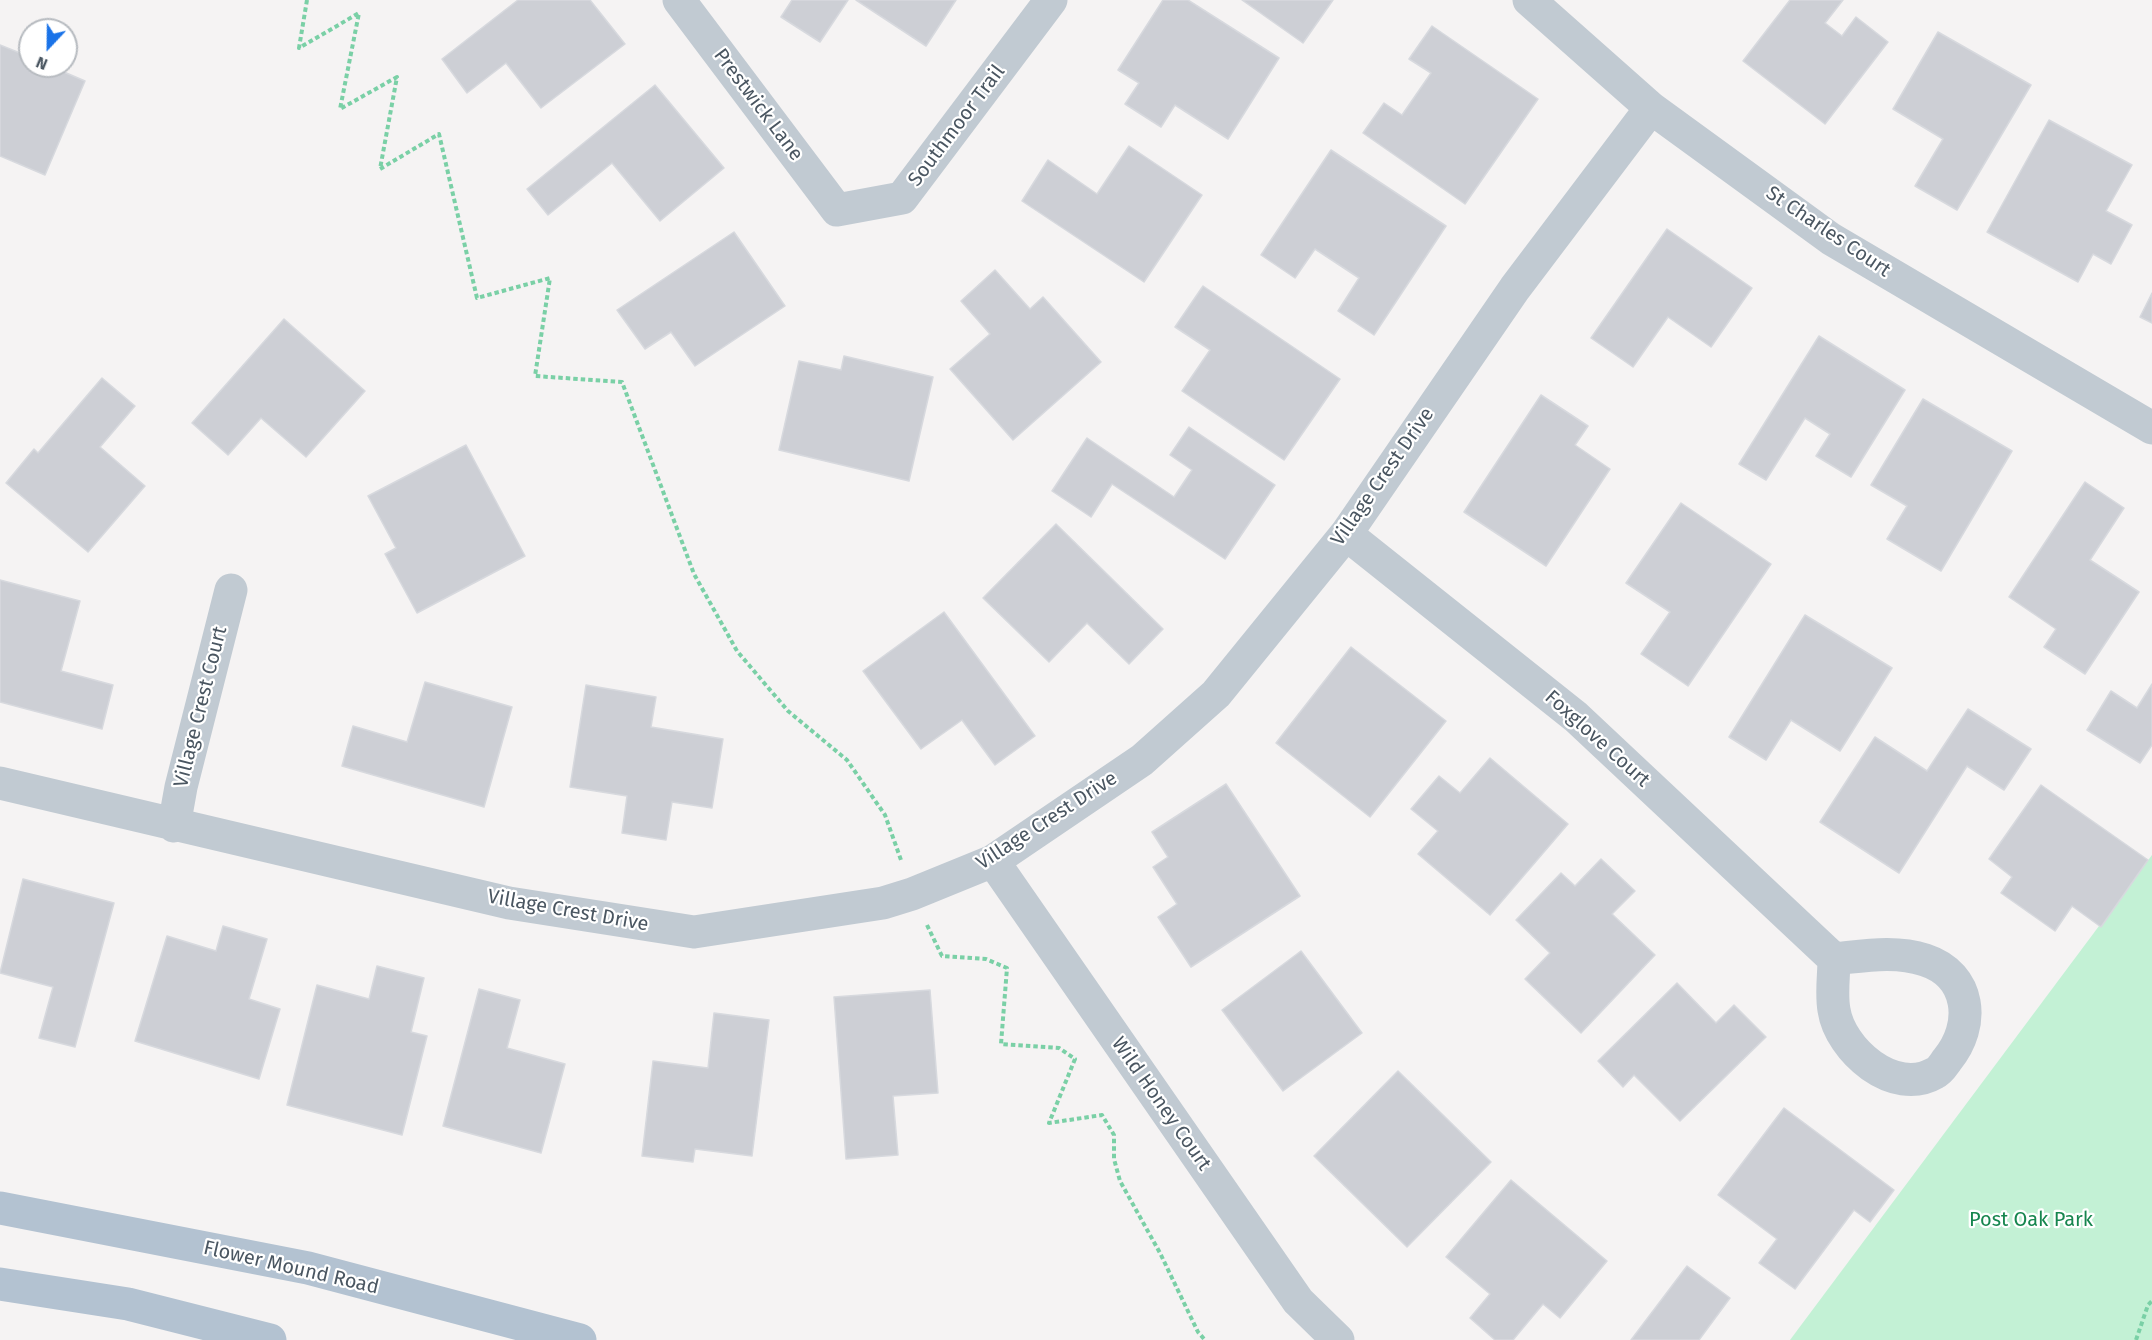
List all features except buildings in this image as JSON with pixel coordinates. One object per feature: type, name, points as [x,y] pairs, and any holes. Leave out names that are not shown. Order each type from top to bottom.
[{"type":"main road","name":"Flower Mound Road","points":[[0,1208],[308,1268],[580,1340]]},
{"type":"main road","points":[[0,1284],[128,1304],[270,1340]]},
{"type":"street","name":"Prestwick Lane","points":[[680,0],[837,210]]},
{"type":"street","name":"Southmoor Trail","points":[[837,210],[902,198],[1051,0]]},
{"type":"street","name":"St Charles Court","points":[[1529,0],[1652,108],[1831,239],[2152,428]]},
{"type":"street","name":"Village Crest Drive","points":[[0,783],[174,826],[509,903],[694,932],[883,903],[912,894],[993,861],[1142,760],[1216,694],[1346,534],[1515,288],[1652,108]]},
{"type":"street","name":"Foxglove Court","points":[[1346,534],[1576,717],[1834,959]]},
{"type":"street","name":"Village Crest Court","points":[[174,826],[181,787],[231,590]]},
{"type":"street","name":"Wild Honey Court","points":[[993,861],[1298,1301],[1338,1340]]},
{"type":"street","points":[[1885,953],[1926,960],[1952,977],[1965,1001],[1966,1028],[1956,1050],[1936,1073],[1910,1079],[1881,1073],[1850,1048],[1834,1011],[1834,959],[1885,953]]},
{"type":"path","points":[[308,0],[299,48],[359,13],[340,109],[397,77],[380,170],[439,134],[477,298],[550,278],[535,376],[622,382],[694,574],[737,651],[788,711],[848,759],[885,814],[912,894],[942,956],[986,959],[1007,968],[1001,1044],[1059,1048],[1075,1059],[1049,1123],[1102,1115],[1114,1135],[1114,1159],[1120,1181],[1161,1253],[1198,1332],[1205,1340]]},
{"type":"path","points":[[2136,1340],[2148,1305],[2152,1302]]},
{"type":"green space","name":"Post Oak Park","points":[[2152,855],[2152,1340],[1790,1340]]}]
